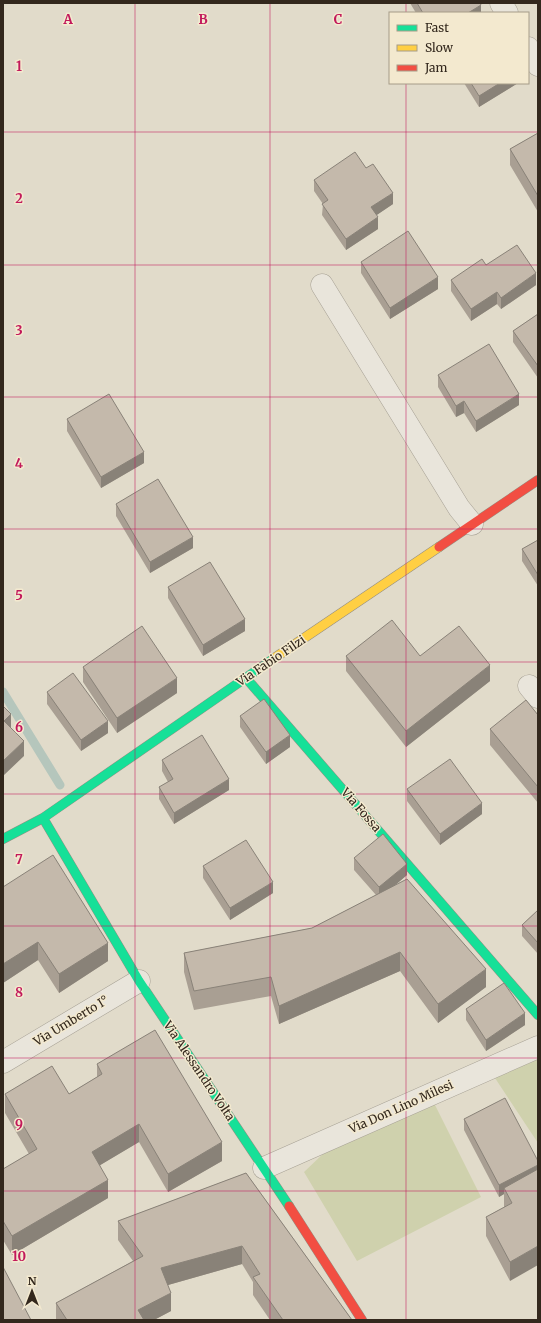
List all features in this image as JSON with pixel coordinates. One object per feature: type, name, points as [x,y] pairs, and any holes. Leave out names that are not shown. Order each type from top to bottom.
[{"type":"street","points":[[501,3],[506,12]]},
{"type":"street","points":[[529,50],[538,65]]},
{"type":"street","points":[[322,285],[459,508],[472,524]]},
{"type":"street","name":"Via Fabio Filzi","points":[[3,839],[44,818],[246,678],[538,480]]},
{"type":"street","name":"Via Fossa","points":[[246,678],[538,1015]]},
{"type":"street","name":"Via Alessandro Volta","points":[[44,818],[51,833],[139,981],[264,1168],[362,1320]]},
{"type":"street","name":"Via Umberto I°","points":[[3,1062],[139,981]]},
{"type":"street","name":"Via Don Lino Milesi","points":[[264,1168],[538,1047]]},
{"type":"green space","points":[[538,1059],[538,1143],[495,1078]]},
{"type":"green space","points":[[434,1103],[481,1197],[357,1261],[304,1172],[325,1152]]},
{"type":"building","points":[[417,3],[480,3],[481,5],[470,12],[422,12]]},
{"type":"building","points":[[472,84],[498,84],[479,96]]},
{"type":"building","points":[[538,133],[538,196],[510,149]]},
{"type":"building","points":[[355,152],[366,168],[373,164],[393,193],[371,207],[378,217],[346,239],[322,204],[328,200],[314,180]]},
{"type":"building","points":[[408,231],[438,277],[390,308],[361,262]]},
{"type":"building","points":[[517,245],[536,273],[501,298],[497,292],[471,309],[451,280],[482,259],[486,265]]},
{"type":"building","points":[[538,314],[538,366],[513,331]]},
{"type":"building","points":[[489,344],[519,394],[476,421],[464,401],[456,406],[438,375]]},
{"type":"building","points":[[109,394],[144,452],[101,477],[67,419]]},
{"type":"building","points":[[158,479],[193,537],[150,562],[116,504]]},
{"type":"building","points":[[538,540],[538,575],[522,549]]},
{"type":"building","points":[[210,562],[245,619],[203,645],[168,587]]},
{"type":"building","points":[[392,620],[420,656],[459,626],[490,665],[406,731],[346,656]]},
{"type":"building","points":[[142,626],[177,678],[117,718],[83,667]]},
{"type":"building","points":[[73,673],[108,721],[81,740],[47,692]]},
{"type":"building","points":[[264,699],[290,735],[266,752],[240,716]]},
{"type":"building","points":[[526,700],[538,715],[538,787],[490,729]]},
{"type":"building","points":[[3,706],[11,714],[4,721],[24,741],[3,761]]},
{"type":"building","points":[[202,735],[229,779],[174,813],[159,787],[173,779],[162,760]]},
{"type":"building","points":[[450,759],[482,803],[440,834],[407,789]]},
{"type":"building","points":[[383,834],[407,864],[379,887],[354,858]]},
{"type":"building","points":[[246,840],[273,882],[230,908],[203,866]]},
{"type":"building","points":[[53,855],[108,943],[59,974],[38,942],[3,964],[3,887]]},
{"type":"building","points":[[407,879],[486,969],[438,1004],[400,952],[279,1006],[271,977],[194,991],[184,953],[312,928]]},
{"type":"building","points":[[538,910],[538,943],[522,925]]},
{"type":"building","points":[[504,983],[525,1013],[486,1040],[466,1009]]},
{"type":"building","points":[[155,1030],[222,1142],[168,1174],[139,1124],[92,1152],[108,1180],[12,1236],[3,1221],[3,1169],[37,1149],[5,1094],[52,1066],[69,1094],[102,1074],[97,1064]]},
{"type":"building","points":[[505,1098],[538,1161],[538,1165],[499,1185],[464,1119]]},
{"type":"building","points":[[538,1169],[538,1246],[510,1262],[486,1217],[512,1203],[504,1188]]},
{"type":"building","points":[[246,1173],[352,1320],[283,1320],[253,1277],[260,1274],[242,1246],[161,1268],[171,1293],[138,1310],[144,1320],[67,1320],[56,1303],[143,1256],[118,1221]]},
{"type":"building","points":[[3,1267],[31,1320],[3,1320]]},
{"type":"waterway","points":[[3,692],[60,785]]},
{"type":"traffic: fast","points":[[3,839],[43,818],[273,659]]},
{"type":"traffic: fast","points":[[246,678],[538,1015]]},
{"type":"traffic: fast","points":[[43,818],[139,981],[289,1206]]},
{"type":"traffic: slow","points":[[273,659],[439,547]]},
{"type":"traffic: jam","points":[[439,547],[538,480]]},
{"type":"traffic: jam","points":[[289,1206],[362,1320]]}]
